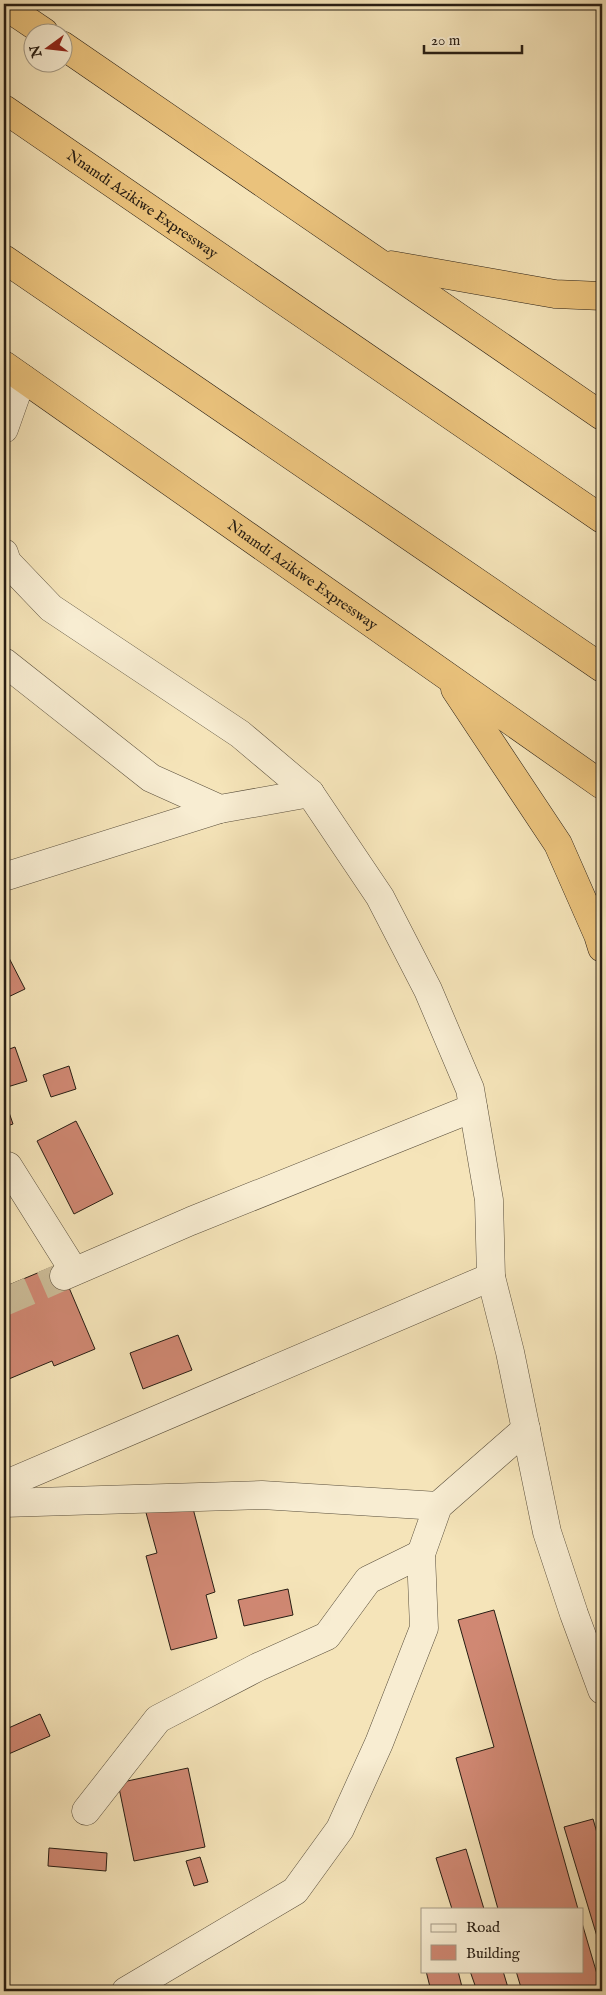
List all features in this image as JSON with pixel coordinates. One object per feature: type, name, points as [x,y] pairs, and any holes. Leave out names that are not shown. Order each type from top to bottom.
[{"type":"highway","points":[[4,5],[29,22]]},
{"type":"highway","points":[[72,52],[602,416]]},
{"type":"highway","name":"Nnamdi Azikiwe Expressway","points":[[4,109],[602,519]]},
{"type":"highway","points":[[4,259],[602,668]]},
{"type":"highway","points":[[381,264],[556,294],[602,296]]},
{"type":"highway","name":"Nnamdi Azikiwe Expressway","points":[[13,372],[602,785]]},
{"type":"highway","points":[[448,677],[558,844],[602,948]]},
{"type":"street","points":[[4,429],[13,372]]},
{"type":"street","points":[[4,553],[7,562],[52,608],[240,734],[310,793],[385,906],[428,990],[470,1089],[489,1200],[491,1277],[548,1532],[574,1614],[602,1690]]},
{"type":"street","points":[[4,662],[151,778],[220,809]]},
{"type":"street","points":[[4,877],[220,809],[310,793]]},
{"type":"street","points":[[4,1165],[8,1166],[69,1273],[191,1221],[473,1108]]},
{"type":"street","points":[[4,1485],[491,1277]]},
{"type":"street","points":[[126,1991],[295,1890],[340,1830],[379,1743],[424,1628],[421,1554],[438,1506],[526,1429]]},
{"type":"street","points":[[4,1503],[262,1495],[438,1506]]},
{"type":"street","points":[[86,1811],[158,1719],[258,1667],[327,1636],[368,1580],[421,1554]]},
{"type":"building","points":[[8,956],[25,989],[4,999],[4,958]]},
{"type":"building","points":[[15,1047],[27,1081],[4,1088],[4,1051]]},
{"type":"building","points":[[69,1066],[76,1089],[51,1097],[43,1075]]},
{"type":"building","points":[[4,1098],[13,1124],[4,1127]]},
{"type":"building","points":[[76,1121],[113,1194],[74,1214],[37,1141]]},
{"type":"building","points":[[59,1264],[95,1349],[54,1366],[52,1361],[4,1381],[4,1287]]},
{"type":"building","points":[[178,1335],[192,1370],[143,1389],[130,1353]]},
{"type":"building","points":[[190,1497],[215,1592],[206,1595],[217,1638],[171,1650],[146,1556],[157,1553],[145,1509]]},
{"type":"building","points":[[288,1589],[293,1615],[244,1626],[238,1600]]},
{"type":"building","points":[[494,1610],[578,1908],[498,1908],[456,1758],[494,1747],[458,1620]]},
{"type":"building","points":[[40,1714],[50,1736],[4,1756],[4,1730]]},
{"type":"building","points":[[188,1768],[205,1847],[134,1861],[118,1783]]},
{"type":"building","points":[[593,1819],[602,1850],[602,1953],[564,1827]]},
{"type":"building","points":[[49,1848],[107,1853],[106,1871],[48,1866]]},
{"type":"building","points":[[466,1849],[484,1908],[452,1908],[436,1858]]},
{"type":"building","points":[[200,1857],[208,1882],[194,1886],[186,1861]]},
{"type":"building","points":[[584,1930],[602,1991],[522,1991],[516,1972],[584,1972]]},
{"type":"building","points":[[426,1972],[458,1972],[463,1991],[431,1991]]},
{"type":"building","points":[[470,1972],[503,1972],[509,1991],[477,1991]]},
{"type":"tunnel","points":[[4,1302],[64,1276]]}]
